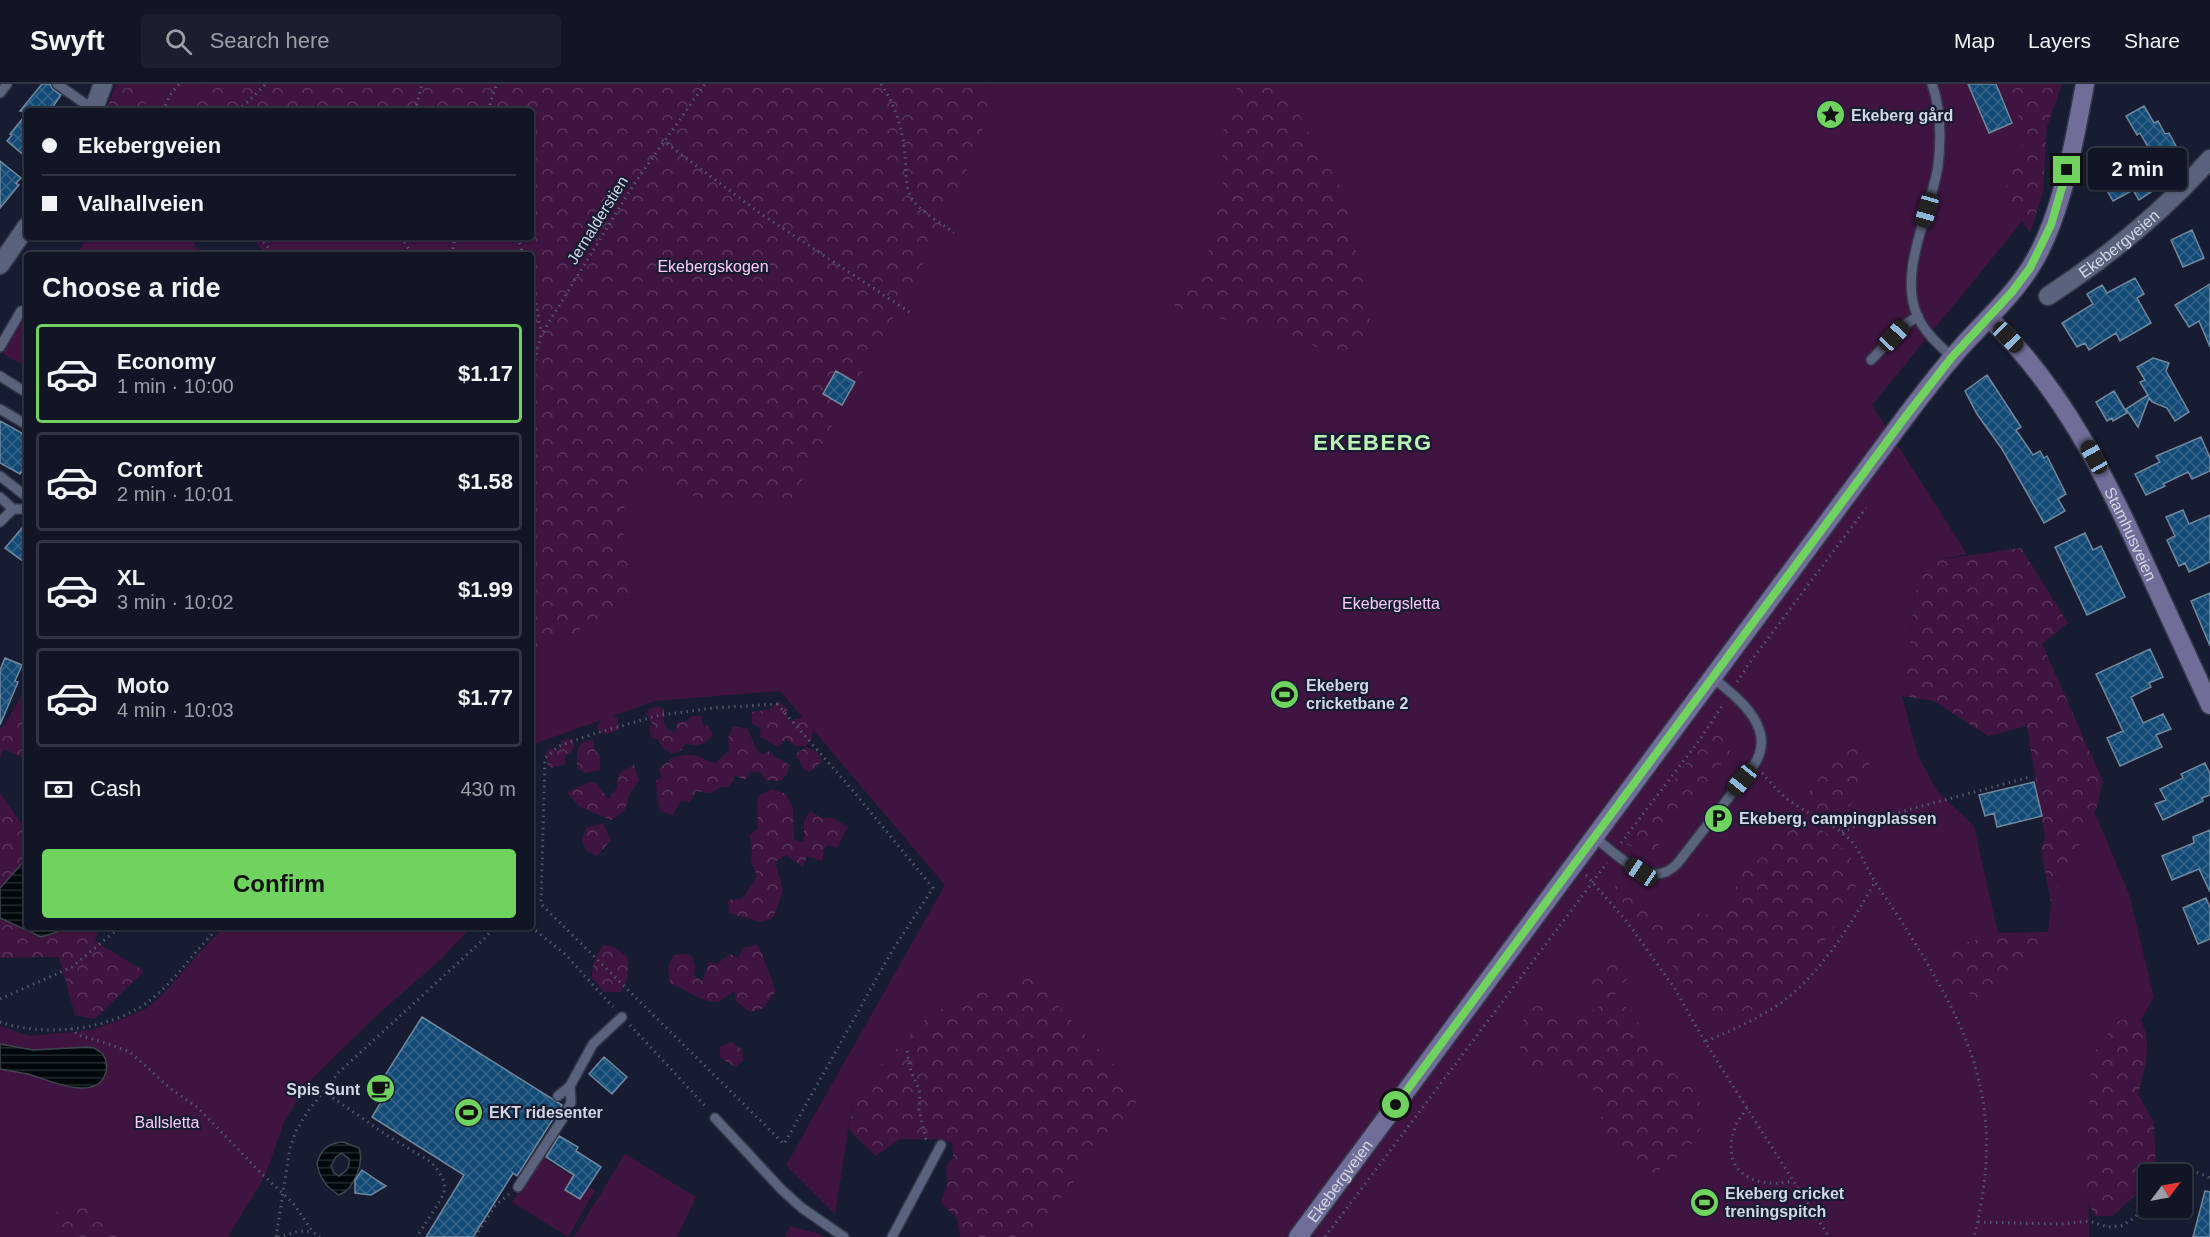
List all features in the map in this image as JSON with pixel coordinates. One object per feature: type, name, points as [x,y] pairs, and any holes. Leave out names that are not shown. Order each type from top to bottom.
[{"type":"street","points":[[95,108],[103,84]]},
{"type":"street","name":"Ekebergveien","points":[[1298,1237],[1872,461],[1952,357],[2025,275],[2044,241],[2055,210],[2072,149],[2085,84]]},
{"type":"street","name":"Ekebergveien","points":[[2048,296],[2105,255],[2208,167]]},
{"type":"street","points":[[0,265],[24,230]]},
{"type":"street","name":"Stamhusveien","points":[[1989,318],[2027,357],[2081,433],[2109,485],[2210,705]]},
{"type":"lane","points":[[0,93],[7,84]]},
{"type":"lane","points":[[57,84],[91,108]]},
{"type":"lane","points":[[1932,84],[1938,111],[1939,152],[1935,179],[1913,269],[1912,296],[1918,316],[1930,335],[1952,357]]},
{"type":"lane","points":[[0,347],[21,311]]},
{"type":"lane","points":[[1872,360],[1906,324],[1918,316]]},
{"type":"lane","points":[[0,376],[24,391]]},
{"type":"lane","points":[[0,409],[24,423]]},
{"type":"lane","points":[[0,476],[24,496]]},
{"type":"lane","points":[[0,497],[13,509],[24,509]]},
{"type":"lane","points":[[0,522],[13,509]]},
{"type":"lane","points":[[1594,837],[1641,872],[1658,874],[1672,869],[1754,765],[1761,750],[1761,731],[1757,721],[1731,692],[1712,677]]},
{"type":"lane","points":[[558,1096],[570,1086],[593,1044],[622,1017]]},
{"type":"lane","points":[[518,1187],[565,1115],[571,1102],[570,1086]]},
{"type":"lane","points":[[716,1118],[748,1156],[782,1190],[802,1208],[844,1237]]},
{"type":"lane","points":[[892,1237],[941,1145]]},
{"type":"path","points":[[165,108],[170,95],[179,84]]},
{"type":"path","points":[[241,108],[266,84]]},
{"type":"path","points":[[416,108],[422,84]]},
{"type":"path","points":[[490,108],[496,84]]},
{"type":"path","name":"Jernalderstien","points":[[534,365],[541,334],[609,222],[663,141],[705,84]]},
{"type":"path","points":[[881,84],[888,94],[897,117],[911,197],[927,213],[954,233]]},
{"type":"path","points":[[663,141],[761,214],[912,313]]},
{"type":"path","points":[[262,240],[272,252]]},
{"type":"path","points":[[534,297],[541,334]]},
{"type":"path","points":[[1325,1237],[1701,738],[1748,664],[1866,508]]},
{"type":"path","points":[[777,704],[849,786],[933,888],[892,951],[784,1144],[541,904],[545,758],[559,746],[660,715],[714,708],[777,704]]},
{"type":"path","points":[[1754,765],[1791,802],[1842,832],[1860,854],[1875,882],[1946,993],[1970,1046],[1982,1094],[1987,1136],[1986,1165],[1974,1237]]},
{"type":"path","points":[[1842,832],[1874,819],[2030,777]]},
{"type":"path","points":[[1592,881],[1628,923],[1675,989],[1705,1042],[1829,1237]]},
{"type":"path","points":[[1705,1042],[1767,1013],[1794,992],[1838,943],[1875,882]]},
{"type":"path","points":[[0,999],[72,968],[116,930]]},
{"type":"path","points":[[0,1022],[25,1029],[71,1028],[114,1019],[146,1003],[160,992],[216,930]]},
{"type":"path","points":[[313,1232],[300,1231],[277,1237],[290,1148],[296,1131],[308,1111],[339,1072],[492,930]]},
{"type":"path","points":[[71,1028],[78,1035],[130,1053],[141,1060],[171,1089],[197,1107],[262,1174],[284,1193],[313,1232],[320,1237]]},
{"type":"path","points":[[907,1051],[910,1068],[920,1093],[919,1110],[926,1139],[941,1145]]},
{"type":"path","points":[[323,1091],[388,1136],[431,1162],[436,1168],[443,1180],[444,1191],[417,1237]]},
{"type":"path","points":[[1747,1107],[1735,1126],[1731,1145],[1734,1162],[1752,1181],[1767,1185],[1793,1181]]},
{"type":"path","points":[[2192,1170],[2210,1178]]},
{"type":"path","points":[[476,1237],[495,1206],[518,1187]]},
{"type":"path","points":[[1978,1222],[2061,1224],[2089,1221],[2108,1227],[2121,1226],[2138,1214]]},
{"type":"green space","points":[[116,84],[153,84],[145,108],[107,108]]},
{"type":"green space","points":[[153,84],[208,84],[190,108],[145,108]]},
{"type":"green space","name":"Ekebergskogen","points":[[208,84],[992,84],[980,139],[933,246],[789,503],[715,507],[646,473],[620,515],[635,597],[534,656],[534,252],[264,252],[254,240],[534,240],[534,108],[190,108]]},
{"type":"green space","name":"Ekebergsletta","points":[[992,84],[2047,84],[2021,223],[1872,405],[1967,554],[1923,563],[1913,604],[1909,663],[1902,696],[1918,756],[1938,792],[1974,826],[1998,933],[1948,948],[1997,977],[2029,966],[2048,932],[2051,902],[2095,813],[2129,894],[2154,997],[2141,1020],[2121,1037],[2088,1149],[2089,1237],[1030,1237],[1141,1095],[854,1093],[835,1214],[786,1165],[945,885],[780,691],[655,701],[534,744],[534,656],[635,597],[620,515],[646,473],[715,507],[980,139]]},
{"type":"green space","points":[[1238,84],[1284,84],[1312,139],[1344,193],[1375,340],[1346,361],[1274,327],[1203,316],[1174,306],[1208,252],[1223,189],[1223,131]]},
{"type":"green space","points":[[2011,84],[2062,84],[2047,127],[2043,192],[2030,233],[2009,201],[2003,164],[2022,149],[2022,127],[2010,91]]},
{"type":"green space","points":[[85,240],[197,240],[194,246],[205,252],[79,252]]},
{"type":"green space","points":[[24,316],[24,365],[3,354]]},
{"type":"green space","points":[[2021,548],[2068,623],[2042,644],[2103,781],[2095,813],[2051,902],[2041,850],[2045,838],[2027,726],[1988,736],[1934,701],[1902,696],[1909,663],[1913,604],[1923,562]]},
{"type":"green space","points":[[24,692],[24,758],[3,749],[0,758],[0,729]]},
{"type":"green space","points":[[778,701],[787,708],[788,721],[805,717],[814,724],[812,738],[806,746],[795,746],[786,739],[778,747],[759,736],[761,729],[752,723],[752,712],[770,709]]},
{"type":"green space","points":[[658,706],[664,709],[664,723],[669,731],[675,732],[677,722],[687,721],[691,716],[701,716],[703,726],[707,725],[713,734],[701,744],[685,743],[682,750],[672,754],[663,748],[658,739],[652,739],[649,728],[652,724],[646,715],[648,710]]},
{"type":"green space","points":[[611,713],[618,719],[619,730],[606,734],[601,733],[597,727],[603,717]]},
{"type":"green space","points":[[1716,723],[1732,743],[1730,753],[1653,852],[1640,851],[1626,844]]},
{"type":"green space","points":[[733,726],[748,729],[755,747],[762,755],[769,751],[790,765],[787,774],[780,781],[766,780],[759,772],[750,772],[745,780],[734,775],[734,780],[728,787],[720,787],[711,793],[695,791],[689,802],[680,801],[673,815],[660,811],[656,781],[662,777],[659,770],[662,766],[676,757],[686,755],[715,763],[729,751],[728,738]]},
{"type":"green space","points":[[572,739],[575,745],[571,753],[565,755],[565,764],[552,768],[548,766],[545,754],[550,748],[559,751],[562,740]]},
{"type":"green space","points":[[593,740],[595,751],[600,755],[600,770],[585,773],[577,768],[577,750],[584,741]]},
{"type":"green space","points":[[1864,744],[1870,744],[1873,756],[1853,803],[1832,818],[1816,813],[1808,794],[1825,770],[1846,752]]},
{"type":"green space","points":[[806,747],[817,752],[822,761],[810,772],[804,770],[796,754]]},
{"type":"green space","points":[[634,765],[639,780],[630,793],[625,810],[612,820],[580,807],[567,793],[589,782],[596,783],[608,799],[616,790],[619,774]]},
{"type":"green space","points":[[772,789],[786,794],[793,809],[794,840],[804,842],[804,821],[810,811],[822,818],[833,818],[848,827],[837,848],[829,845],[825,847],[822,861],[807,856],[803,867],[786,855],[775,862],[783,891],[773,918],[761,922],[729,913],[728,900],[742,899],[757,877],[751,861],[750,835],[758,828],[757,797]]},
{"type":"green space","points":[[0,793],[24,827],[24,930],[98,930],[95,941],[144,971],[95,1019],[75,1015],[59,957],[0,958]]},
{"type":"green space","points":[[1803,819],[1826,833],[1853,861],[1857,882],[1851,903],[1800,975],[1783,990],[1763,1007],[1716,1020],[1694,1000],[1667,957],[1610,888],[1620,884],[1676,925],[1694,912],[1714,916],[1733,900],[1738,875],[1765,855],[1787,831]]},
{"type":"green space","points":[[603,824],[611,840],[597,856],[586,851],[582,839],[587,827]]},
{"type":"green space","name":"Ballsletta","points":[[221,930],[469,930],[308,1083],[284,1122],[266,1174],[228,1237],[123,1237],[91,1203],[56,1213],[60,1237],[0,1237],[0,1026],[30,1036],[91,1030],[128,1017],[149,1007]]},
{"type":"green space","points":[[2048,932],[2029,966],[1997,977],[1991,1006],[1952,984],[1948,948],[1998,933]]},
{"type":"green space","points":[[604,945],[615,947],[627,957],[627,975],[621,992],[604,992],[592,978],[595,960]]},
{"type":"green space","points":[[757,945],[775,992],[764,1008],[750,1012],[736,1001],[735,991],[718,1002],[698,997],[670,983],[668,968],[674,955],[692,956],[695,966],[694,976],[702,981],[709,962],[717,964],[730,954],[738,958],[743,948]]},
{"type":"green space","points":[[1608,957],[1623,961],[1630,977],[1618,987],[1613,1000],[1634,1012],[1643,1035],[1675,1075],[1696,1083],[1704,1122],[1689,1149],[1658,1171],[1640,1176],[1601,1141],[1595,1122],[1608,1113],[1597,1093],[1555,1058],[1548,1058],[1548,1071],[1529,1070],[1514,1035],[1531,1007],[1543,995],[1554,1002],[1551,1014],[1560,1026],[1602,1005],[1602,987],[1585,982],[1595,958]]},
{"type":"green space","points":[[1027,973],[1142,1095],[1030,1237],[960,1237],[957,1218],[941,1203],[947,1182],[946,1167],[953,1157],[952,1143],[940,1139],[900,1139],[876,1156],[849,1130],[854,1093],[929,1015]]},
{"type":"green space","points":[[2138,1015],[2146,1034],[2147,1054],[2138,1094],[2154,1123],[2156,1164],[2138,1164],[2138,1192],[2112,1216],[2095,1216],[2085,1197],[2090,1079],[2096,1050],[2116,1022]]},
{"type":"green space","points":[[731,1042],[742,1049],[743,1061],[735,1067],[720,1057],[720,1047]]},
{"type":"green space","points":[[625,1154],[696,1197],[677,1237],[574,1237]]},
{"type":"green space","points":[[542,1157],[595,1191],[568,1237],[512,1202]]},
{"type":"green space","points":[[91,1203],[123,1237],[60,1237],[55,1213]]},
{"type":"green space","points":[[790,1226],[820,1234],[824,1237],[785,1237]]},
{"type":"shaded area","points":[[24,861],[24,929],[0,918],[0,888]]},
{"type":"shaded area","points":[[26,930],[64,930],[41,937]]},
{"type":"shaded area","points":[[0,1044],[33,1050],[94,1048],[103,1054],[106,1071],[98,1084],[79,1088],[0,1069]]},
{"type":"shaded area","points":[[343,1142],[359,1148],[360,1154],[359,1167],[354,1181],[345,1192],[339,1195],[324,1182],[317,1163],[323,1150]],"holes":[[[342,1153],[349,1159],[346,1171],[339,1176],[334,1173],[331,1166],[336,1157]]]},
{"type":"building","points":[[42,84],[50,84],[61,95],[52,108],[24,108],[24,111],[20,111]]},
{"type":"building","points":[[1968,84],[1996,84],[2012,123],[1989,133]]},
{"type":"building","points":[[2144,106],[2154,123],[2158,121],[2165,134],[2169,133],[2176,146],[2173,148],[2179,159],[2161,170],[2140,133],[2137,135],[2126,116]]},
{"type":"building","points":[[24,117],[24,155],[7,141],[12,135],[10,134]]},
{"type":"building","points":[[2115,151],[2129,174],[2154,160],[2166,179],[2149,189],[2151,192],[2139,200],[2133,190],[2113,201],[2092,164]]},
{"type":"building","points":[[0,161],[21,178],[16,183],[19,185],[0,208]]},
{"type":"building","points":[[2192,230],[2204,258],[2183,267],[2171,240]]},
{"type":"building","points":[[2135,278],[2144,294],[2137,298],[2151,323],[2120,341],[2116,333],[2089,350],[2085,343],[2077,347],[2062,323],[2093,304],[2087,294],[2102,285],[2107,293]]},
{"type":"building","points":[[2210,284],[2210,347],[2199,321],[2189,327],[2175,305]]},
{"type":"building","points":[[2153,358],[2169,363],[2166,371],[2189,412],[2175,421],[2167,408],[2152,402],[2149,398],[2138,427],[2126,409],[2148,395],[2140,382],[2145,380],[2137,367]]},
{"type":"building","points":[[836,371],[855,382],[842,405],[823,394]]},
{"type":"building","points":[[1987,375],[2021,427],[2016,430],[2033,455],[2040,451],[2044,458],[2047,456],[2066,494],[2058,499],[2065,511],[2044,523],[2002,449],[1977,414],[1965,391]]},
{"type":"building","points":[[2114,391],[2127,413],[2113,421],[2112,418],[2107,421],[2096,402]]},
{"type":"building","points":[[0,421],[24,434],[24,474],[0,463]]},
{"type":"building","points":[[2201,437],[2210,458],[2210,471],[2192,479],[2188,472],[2146,495],[2135,474],[2160,462],[2156,456]]},
{"type":"building","points":[[2183,510],[2189,524],[2210,515],[2210,562],[2189,572],[2185,563],[2179,566],[2167,540],[2175,536],[2166,517]]},
{"type":"building","points":[[24,526],[24,562],[5,548]]},
{"type":"building","points":[[2085,533],[2093,550],[2101,546],[2125,597],[2087,615],[2055,547]]},
{"type":"building","points":[[2210,593],[2210,646],[2191,601]]},
{"type":"building","points":[[2150,649],[2163,677],[2149,683],[2151,687],[2131,697],[2143,723],[2163,714],[2171,729],[2156,735],[2162,747],[2120,766],[2107,738],[2123,731],[2096,674]]},
{"type":"building","points":[[5,658],[22,665],[15,681],[18,682],[0,725],[0,670]]},
{"type":"building","points":[[2205,763],[2210,774],[2210,795],[2202,798],[2203,801],[2163,820],[2155,804],[2166,800],[2160,789],[2183,778],[2181,774]]},
{"type":"building","points":[[2034,782],[2042,816],[1997,827],[1994,813],[1985,816],[1979,795]]},
{"type":"building","points":[[2210,830],[2210,892],[2199,869],[2172,880],[2162,856],[2194,843],[2193,837]]},
{"type":"building","points":[[2206,898],[2210,908],[2210,939],[2198,944],[2183,908]]},
{"type":"building","name":"EKT ridesenter","points":[[422,1017],[562,1105],[517,1176],[513,1173],[473,1237],[426,1237],[464,1175],[372,1117],[386,1094],[377,1088]]},
{"type":"building","points":[[604,1057],[627,1077],[612,1094],[589,1074]]},
{"type":"building","points":[[559,1136],[578,1147],[576,1151],[601,1167],[580,1199],[565,1190],[574,1175],[546,1157]]},
{"type":"building","points":[[362,1170],[386,1186],[371,1195],[355,1193],[355,1180]]},
{"type":"building","points":[[2205,1191],[2210,1192],[2210,1237],[2193,1237]]},
{"type":"place","name":"Ekeberg gård","points":[[1830,115]]},
{"type":"place","name":"Ekeberg cricketbane 2","points":[[1285,694]]},
{"type":"place","name":"Ekeberg, campingplassen","points":[[1718,818]]},
{"type":"place","name":"Spis Sunt","points":[[381,1089]]},
{"type":"place","name":"EKT ridesenter","points":[[468,1112]]},
{"type":"place","name":"Ekeberg cricket treningspitch","points":[[1704,1202]]},
{"type":"district","name":"EKEBERG","points":[[1373,442]]},
{"type":"route","points":[[1396,1105],[1906,416],[1952,357],[2012,292],[2030,268],[2051,225],[2067,170]]}]
